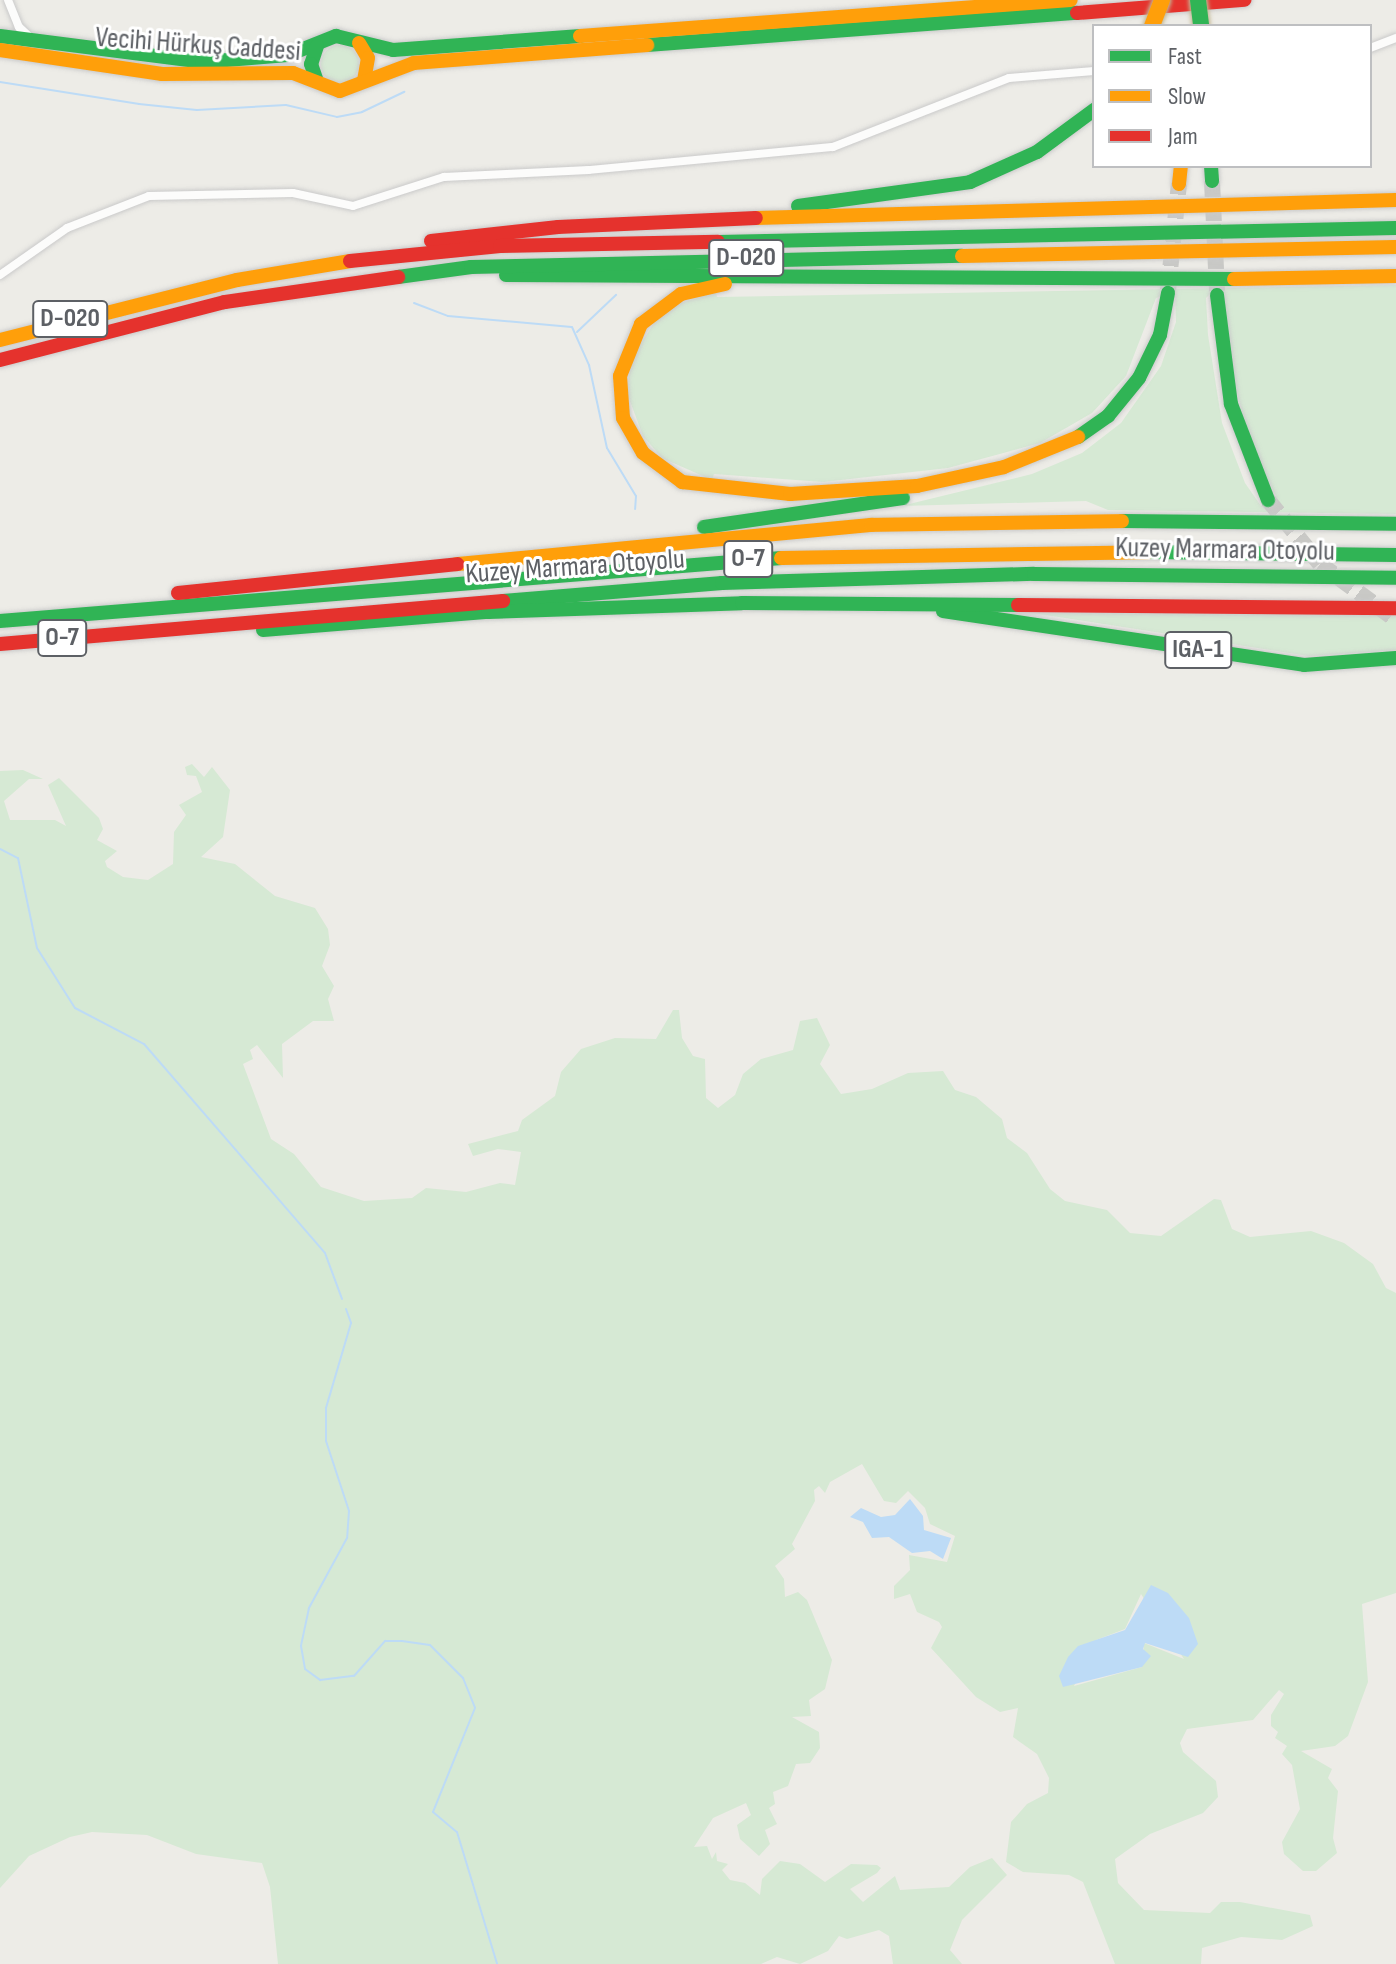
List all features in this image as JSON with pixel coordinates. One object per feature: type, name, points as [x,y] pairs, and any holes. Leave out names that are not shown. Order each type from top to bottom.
[{"type":"main road","name":"Vecihi Hürkuş Caddesi","points":[[0,36],[202,62],[288,55],[336,36],[393,50],[1071,0]]},
{"type":"main road","points":[[1153,24],[1162,0]]},
{"type":"main road","points":[[1189,0],[1191,24]]},
{"type":"main road","points":[[1198,0],[1201,24]]},
{"type":"main road","name":"Vecihi Hürkuş Caddesi","points":[[0,50],[145,73],[287,72],[340,91],[414,63],[1244,0]]},
{"type":"main road","points":[[359,43],[368,58],[364,80]]},
{"type":"main road","points":[[317,46],[311,64],[317,81]]},
{"type":"main road","points":[[643,223],[957,185],[1037,152],[1092,111]]},
{"type":"main road","points":[[1179,184],[1181,168]]},
{"type":"main road","points":[[276,272],[350,253],[438,240],[643,223],[969,208],[1396,200]]},
{"type":"main road","name":"D-020","points":[[0,340],[140,301],[276,272],[406,254],[567,242],[1396,228]]},
{"type":"main road","name":"D-020","points":[[0,360],[102,330],[314,286],[502,265],[1396,247]]},
{"type":"main road","points":[[102,330],[379,285],[470,276],[1396,276]]},
{"type":"main road","points":[[815,277],[694,289],[661,305],[641,324],[623,361],[620,406],[635,442],[656,466],[682,482],[711,489],[844,494],[968,476],[1067,444]]},
{"type":"main road","points":[[463,566],[887,501],[1011,471],[1067,444],[1108,416],[1139,378],[1160,335],[1168,293]]},
{"type":"main road","points":[[1217,295],[1231,404],[1268,500]]},
{"type":"main road","points":[[0,332],[140,301]]},
{"type":"main road","points":[[0,367],[49,344]]},
{"type":"main road","points":[[102,611],[189,591],[463,566],[666,541],[924,523],[1396,524]]},
{"type":"main road","name":"Kuzey Marmara Otoyolu","points":[[0,621],[725,560],[1013,551],[1396,555]]},
{"type":"main road","name":"Kuzey Marmara Otoyolu","points":[[0,644],[722,583],[1034,574],[1396,578]]},
{"type":"main road","points":[[123,632],[248,631],[642,606],[902,602],[1396,608]]},
{"type":"main road","name":"IGA-1","points":[[642,606],[694,611],[949,611],[1304,665],[1396,658]]},
{"type":"street","points":[[8,0],[19,27],[36,42]]},
{"type":"street","points":[[1372,47],[1396,38]]},
{"type":"street","points":[[0,275],[67,228],[149,196],[293,193],[353,206],[444,177],[589,170],[833,147],[1009,78],[1092,71]]},
{"type":"green space","points":[[340,45],[353,51],[359,64],[353,77],[340,83],[327,77],[321,64],[327,51]]},
{"type":"green space","points":[[1396,285],[1396,514],[1108,510],[1086,501],[901,506],[1032,474],[1082,453],[1121,423],[1161,366],[1176,322],[1175,292],[1156,298],[1126,376],[1092,413],[1040,443],[948,468],[823,482],[714,474],[712,480],[662,458],[643,436],[627,393],[631,359],[658,317],[675,305],[716,292],[717,297]],"holes":[[[1211,293],[1250,442],[1276,496],[1261,506],[1245,483],[1222,423],[1208,335],[1206,298]]]},
{"type":"green space","points":[[1033,613],[1396,614],[1396,650],[1309,656]]},
{"type":"green space","points":[[192,764],[204,777],[212,767],[230,790],[223,837],[201,857],[235,864],[275,896],[315,908],[328,929],[330,945],[322,966],[334,986],[328,999],[334,1021],[313,1021],[282,1044],[283,1078],[257,1045],[250,1050],[253,1059],[243,1064],[271,1139],[294,1154],[321,1187],[364,1201],[412,1198],[426,1188],[466,1192],[500,1183],[515,1185],[521,1152],[498,1149],[473,1156],[468,1144],[518,1131],[522,1120],[555,1096],[561,1072],[581,1049],[615,1038],[656,1039],[673,1010],[679,1010],[682,1038],[693,1056],[705,1059],[706,1098],[718,1108],[735,1095],[743,1074],[761,1059],[793,1050],[800,1021],[817,1018],[830,1045],[820,1064],[841,1094],[872,1089],[908,1073],[943,1071],[955,1090],[976,1097],[1002,1119],[1007,1138],[1027,1153],[1050,1189],[1065,1201],[1107,1210],[1130,1233],[1161,1236],[1214,1199],[1221,1200],[1232,1229],[1250,1237],[1311,1231],[1344,1243],[1373,1264],[1386,1288],[1396,1293],[1396,1593],[1362,1604],[1368,1682],[1348,1736],[1335,1746],[1301,1751],[1332,1769],[1328,1778],[1338,1791],[1333,1838],[1337,1853],[1316,1871],[1303,1871],[1284,1854],[1282,1842],[1300,1809],[1292,1765],[1282,1754],[1287,1746],[1275,1738],[1278,1732],[1271,1726],[1271,1715],[1284,1694],[1279,1690],[1253,1720],[1187,1729],[1180,1743],[1183,1752],[1216,1781],[1218,1797],[1203,1813],[1150,1834],[1115,1859],[1118,1883],[1144,1910],[1210,1913],[1221,1902],[1240,1902],[1310,1915],[1313,1926],[1282,1940],[1241,1937],[1202,1948],[1201,1964],[1115,1964],[1083,1882],[1069,1875],[1023,1872],[1006,1862],[1011,1822],[1027,1804],[1048,1793],[1049,1778],[1037,1754],[1013,1737],[1018,1708],[1000,1712],[976,1697],[931,1648],[942,1627],[939,1622],[917,1612],[910,1594],[894,1599],[894,1586],[910,1570],[909,1555],[947,1562],[955,1536],[930,1524],[925,1508],[908,1491],[896,1503],[884,1501],[862,1464],[830,1482],[825,1493],[819,1486],[814,1490],[815,1501],[792,1544],[795,1549],[775,1566],[784,1579],[785,1597],[798,1592],[807,1600],[832,1660],[825,1689],[809,1700],[811,1716],[792,1717],[819,1732],[820,1748],[810,1763],[796,1764],[788,1786],[773,1792],[775,1804],[769,1808],[777,1824],[765,1830],[770,1844],[759,1856],[740,1839],[737,1825],[751,1815],[746,1803],[713,1818],[694,1847],[707,1846],[712,1859],[716,1852],[717,1861],[728,1864],[722,1870],[730,1880],[745,1883],[760,1895],[762,1879],[780,1861],[800,1864],[825,1882],[851,1864],[877,1865],[881,1868],[877,1873],[850,1889],[863,1902],[895,1876],[900,1890],[949,1887],[970,1867],[992,1858],[1007,1875],[962,1920],[950,1950],[962,1964],[893,1964],[889,1936],[879,1930],[847,1939],[839,1936],[828,1951],[800,1964],[777,1957],[761,1964],[278,1964],[270,1887],[262,1863],[196,1854],[147,1835],[92,1832],[70,1837],[29,1856],[0,1888],[0,771],[23,770],[43,779],[29,779],[4,801],[10,820],[55,820],[66,826],[48,785],[59,778],[99,818],[103,829],[97,840],[117,851],[105,861],[107,867],[123,877],[148,880],[173,864],[174,832],[186,815],[179,805],[202,792],[196,776],[187,775],[185,767]],"holes":[[[1141,1594],[1184,1659],[1144,1643],[1142,1667],[1074,1686],[1096,1640],[1125,1629]]]},
{"type":"water","points":[[910,1499],[923,1516],[924,1530],[951,1538],[943,1559],[930,1551],[912,1553],[889,1537],[872,1538],[863,1522],[850,1517],[861,1508],[881,1517],[895,1515]]},
{"type":"water","points":[[1151,1585],[1168,1593],[1189,1618],[1198,1644],[1188,1657],[1145,1643],[1143,1649],[1151,1656],[1142,1667],[1063,1687],[1059,1676],[1068,1657],[1078,1646],[1125,1630]]},
{"type":"waterway","points":[[0,82],[139,104],[197,110],[286,105],[337,117],[362,112],[404,92]]},
{"type":"waterway","points":[[577,332],[616,295]]},
{"type":"waterway","points":[[414,303],[448,316],[572,327],[589,365],[607,448],[636,496],[635,509]]},
{"type":"waterway","points":[[0,849],[18,858],[37,948],[75,1008],[144,1044],[325,1253],[342,1299]]},
{"type":"waterway","points":[[346,1309],[351,1323],[326,1408],[326,1441],[349,1511],[347,1538],[309,1608],[301,1646],[305,1669],[320,1680],[354,1676],[385,1641],[402,1641],[430,1645],[463,1678],[475,1708],[433,1812],[457,1832],[497,1964]]},
{"type":"tunnel","points":[[1212,181],[1217,291]]},
{"type":"tunnel","points":[[1168,290],[1179,184]]},
{"type":"tunnel","points":[[1268,500],[1320,564],[1396,620]]},
{"type":"traffic: fast","points":[[1198,0],[1201,24]]},
{"type":"traffic: fast","points":[[647,45],[1077,13]]},
{"type":"traffic: fast","points":[[0,36],[202,62],[288,55],[336,36],[393,50],[580,36]]},
{"type":"traffic: fast","points":[[317,46],[311,64],[317,81]]},
{"type":"traffic: fast","points":[[798,206],[970,182],[1037,152],[1092,111]]},
{"type":"traffic: fast","points":[[1211,168],[1212,181]]},
{"type":"traffic: fast","points":[[718,242],[1396,228]]},
{"type":"traffic: fast","points":[[398,277],[471,267],[962,256]]},
{"type":"traffic: fast","points":[[506,275],[1234,279]]},
{"type":"traffic: fast","points":[[1078,437],[1108,416],[1139,378],[1160,335],[1168,293]]},
{"type":"traffic: fast","points":[[1217,295],[1231,404],[1268,500]]},
{"type":"traffic: fast","points":[[704,527],[903,498]]},
{"type":"traffic: fast","points":[[1122,521],[1396,524]]},
{"type":"traffic: fast","points":[[1148,552],[1396,555]]},
{"type":"traffic: fast","points":[[0,621],[781,558]]},
{"type":"traffic: fast","points":[[503,601],[722,583],[1034,574],[1396,578]]},
{"type":"traffic: fast","points":[[263,630],[488,612],[742,603],[1018,605]]},
{"type":"traffic: fast","points":[[943,611],[1304,665],[1396,658]]},
{"type":"traffic: slow","points":[[580,36],[1071,0]]},
{"type":"traffic: slow","points":[[1153,24],[1162,0]]},
{"type":"traffic: slow","points":[[359,43],[368,58],[364,80]]},
{"type":"traffic: slow","points":[[0,50],[162,74],[293,73],[340,91],[414,63],[647,45]]},
{"type":"traffic: slow","points":[[1179,184],[1181,168]]},
{"type":"traffic: slow","points":[[756,218],[1396,200]]},
{"type":"traffic: slow","points":[[962,256],[1396,247]]},
{"type":"traffic: slow","points":[[0,340],[237,280],[350,261]]},
{"type":"traffic: slow","points":[[1234,279],[1396,276]]},
{"type":"traffic: slow","points":[[725,284],[681,294],[641,324],[620,376],[623,418],[643,453],[682,482],[790,494],[917,486],[1004,467],[1078,437]]},
{"type":"traffic: slow","points":[[457,564],[871,525],[1122,521]]},
{"type":"traffic: slow","points":[[781,558],[1148,552]]},
{"type":"traffic: jam","points":[[1077,13],[1244,0]]},
{"type":"traffic: jam","points":[[431,241],[558,227],[756,218]]},
{"type":"traffic: jam","points":[[350,261],[500,246],[718,242]]},
{"type":"traffic: jam","points":[[0,360],[225,302],[398,277]]},
{"type":"traffic: jam","points":[[178,593],[457,564]]},
{"type":"traffic: jam","points":[[0,644],[503,601]]},
{"type":"traffic: jam","points":[[1018,605],[1396,608]]}]
